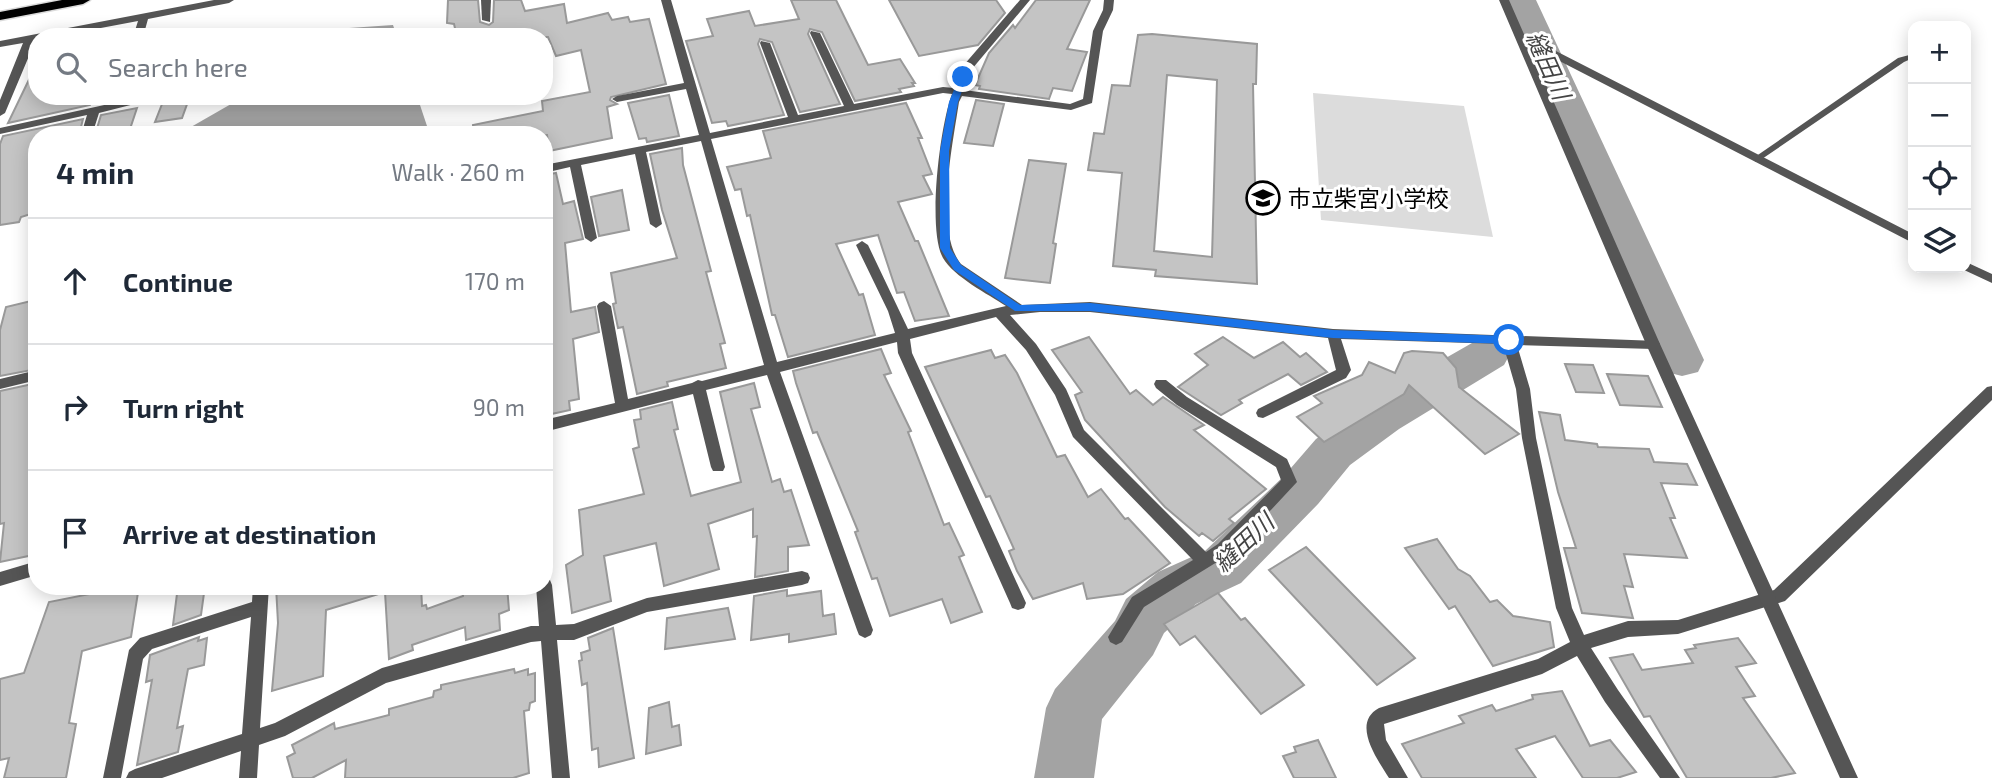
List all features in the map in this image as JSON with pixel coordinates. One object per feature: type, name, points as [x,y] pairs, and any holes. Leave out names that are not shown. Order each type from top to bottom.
[{"type":"highway","points":[[0,4],[18,0]]},
{"type":"highway","points":[[0,16],[83,0]]},
{"type":"street","points":[[80,28],[229,0]]},
{"type":"street","points":[[486,0],[488,20]]},
{"type":"street","points":[[666,0],[771,367],[865,630]]},
{"type":"street","points":[[1018,308],[957,267],[945,248],[943,159],[958,90],[974,58],[1025,0]]},
{"type":"street","points":[[553,167],[934,91],[958,90],[1063,107],[1088,101],[1098,31],[1108,10],[1109,0]]},
{"type":"street","points":[[1504,0],[1653,344],[1849,778]]},
{"type":"street","points":[[141,28],[145,15]]},
{"type":"street","points":[[815,33],[850,107]]},
{"type":"street","points":[[0,44],[28,38]]},
{"type":"street","points":[[1523,42],[1545,50],[1908,236]]},
{"type":"street","points":[[0,113],[28,43]]},
{"type":"street","points":[[765,43],[794,118]]},
{"type":"street","points":[[617,99],[690,85]]},
{"type":"street","points":[[0,131],[107,105]]},
{"type":"street","points":[[89,126],[94,110]]},
{"type":"street","points":[[640,149],[656,224]]},
{"type":"street","points":[[575,163],[591,238]]},
{"type":"street","points":[[862,245],[871,270],[905,335],[905,353],[1018,603]]},
{"type":"street","points":[[1971,268],[1992,279]]},
{"type":"street","points":[[604,306],[622,405]]},
{"type":"street","points":[[553,424],[771,367],[1018,308],[1090,307],[1333,334],[1653,344]]},
{"type":"street","points":[[999,312],[1031,347],[1061,393],[1078,433],[1205,561]]},
{"type":"street","points":[[1263,413],[1341,374],[1344,370],[1333,334]]},
{"type":"street","points":[[1509,340],[1523,389],[1530,438],[1564,608],[1580,646],[1671,778]]},
{"type":"street","points":[[0,384],[28,377]]},
{"type":"street","points":[[1116,637],[1138,602],[1224,550],[1289,482],[1282,463],[1161,384]]},
{"type":"street","points":[[698,386],[718,467]]},
{"type":"street","points":[[1399,778],[1373,730],[1376,719],[1542,666],[1614,632],[1678,627],[1770,599],[1787,590],[1992,391]]},
{"type":"street","points":[[0,579],[28,571]]},
{"type":"street","points":[[135,778],[279,730],[370,680],[531,634],[574,632],[647,605],[802,578]]},
{"type":"street","points":[[248,778],[261,595]]},
{"type":"street","points":[[545,595],[561,778]]},
{"type":"street","points":[[112,778],[135,656],[146,643],[260,607]]},
{"type":"lane","points":[[1756,159],[1900,60],[1908,58]]},
{"type":"shaded area","points":[[393,25],[394,28],[349,28]]},
{"type":"shaded area","points":[[1313,93],[1464,106],[1493,237],[1321,220]]},
{"type":"shaded area","points":[[229,105],[420,105],[427,126],[193,126]]},
{"type":"building","points":[[448,0],[478,0],[480,22],[489,25],[493,22],[494,0],[521,0],[525,11],[564,4],[567,23],[608,13],[612,20],[628,17],[630,22],[649,19],[666,84],[611,97],[610,100],[617,104],[607,107],[612,138],[553,150],[553,126],[473,125],[543,111],[542,105],[553,105],[553,99],[590,92],[581,50],[556,56],[553,49],[553,28],[455,28],[454,24],[447,23]]},
{"type":"building","points":[[791,0],[836,0],[868,65],[900,59],[915,83],[912,83],[914,86],[899,89],[901,92],[855,101],[822,32],[810,29],[808,34],[840,104],[800,112],[772,42],[760,39],[758,44],[784,115],[728,126],[726,121],[712,123],[686,41],[713,36],[707,19],[749,11],[755,26],[799,19]]},
{"type":"building","points":[[889,0],[996,0],[1005,13],[978,45],[919,56]]},
{"type":"building","points":[[1036,0],[1090,0],[1067,49],[1087,52],[1072,91],[1053,88],[1049,99],[979,89],[980,86],[975,85],[989,53],[1013,25],[1015,28]]},
{"type":"building","points":[[1138,35],[1257,44],[1256,84],[1253,84],[1257,284],[1155,276],[1156,270],[1113,266],[1122,173],[1088,170],[1094,133],[1104,134],[1112,85],[1130,86]],"holes":[[[1167,75],[1217,80],[1212,257],[1154,251]]]},
{"type":"building","points":[[28,82],[28,105],[90,105],[8,123]]},
{"type":"building","points":[[669,95],[679,136],[647,142],[646,138],[639,139],[628,103]]},
{"type":"building","points":[[976,100],[1004,104],[993,146],[964,143]]},
{"type":"building","points":[[906,103],[922,138],[918,138],[932,174],[923,176],[932,194],[898,202],[915,241],[918,241],[949,316],[915,321],[904,292],[897,293],[878,235],[836,244],[859,295],[863,294],[875,335],[788,357],[775,315],[772,315],[750,215],[747,216],[741,189],[735,190],[727,167],[771,158],[763,131]]},
{"type":"building","points":[[162,105],[187,105],[182,118],[155,122]]},
{"type":"building","points":[[137,108],[131,126],[98,126],[101,115]]},
{"type":"building","points":[[83,119],[81,126],[50,126]]},
{"type":"building","points":[[28,131],[28,215],[21,217],[19,222],[0,225],[0,144],[3,136]]},
{"type":"building","points":[[682,148],[683,165],[711,271],[706,272],[725,343],[720,344],[726,368],[667,382],[668,386],[637,394],[623,327],[618,328],[611,273],[677,258],[662,210],[650,154]]},
{"type":"building","points":[[1029,160],[1066,164],[1053,243],[1056,244],[1050,283],[1005,278]]},
{"type":"building","points":[[556,173],[563,204],[574,201],[583,239],[565,243],[571,312],[595,307],[599,332],[573,339],[579,399],[569,401],[570,410],[553,414],[553,174]]},
{"type":"building","points":[[622,190],[629,230],[599,236],[591,197]]},
{"type":"building","points":[[28,302],[28,371],[0,376],[0,330],[6,307]]},
{"type":"building","points":[[1089,337],[1130,394],[1136,390],[1153,405],[1163,397],[1204,425],[1194,430],[1266,489],[1229,519],[1234,523],[1213,541],[1202,533],[1199,536],[1165,507],[1085,420],[1075,395],[1082,392],[1052,350]]},
{"type":"building","points":[[1223,337],[1254,358],[1283,342],[1300,357],[1306,353],[1327,372],[1301,385],[1288,374],[1239,400],[1242,403],[1221,415],[1178,387],[1208,365],[1195,354]]},
{"type":"building","points":[[881,349],[891,373],[884,375],[911,431],[908,432],[944,525],[949,523],[964,555],[959,557],[982,612],[951,623],[942,599],[890,616],[877,578],[872,579],[855,532],[858,531],[817,432],[813,433],[796,383],[793,371]]},
{"type":"building","points":[[991,350],[995,358],[1005,355],[1017,373],[1057,457],[1065,455],[1088,497],[1101,489],[1125,519],[1128,518],[1170,563],[1123,594],[1087,599],[1083,583],[1033,599],[1017,571],[1009,551],[1014,549],[990,496],[986,497],[925,367]]},
{"type":"building","points":[[1404,353],[1443,353],[1456,368],[1459,387],[1519,434],[1485,454],[1409,385],[1404,394],[1324,442],[1297,417],[1322,403],[1314,396],[1362,375],[1369,362],[1395,373]]},
{"type":"building","points":[[1565,364],[1593,365],[1604,393],[1576,392]]},
{"type":"building","points":[[1607,374],[1648,376],[1662,407],[1620,405]]},
{"type":"building","points":[[754,383],[760,407],[751,409],[772,482],[780,479],[784,492],[791,490],[809,545],[788,547],[788,571],[755,577],[757,536],[753,537],[753,509],[708,524],[719,569],[664,586],[656,543],[604,556],[611,601],[572,613],[566,565],[583,555],[579,510],[644,494],[633,449],[639,447],[634,420],[641,419],[640,410],[672,402],[678,429],[674,430],[691,496],[741,482],[720,392]]},
{"type":"building","points":[[28,385],[28,556],[0,562],[4,523],[0,524],[0,391]]},
{"type":"building","points":[[1539,412],[1560,415],[1565,440],[1597,444],[1598,447],[1649,449],[1654,462],[1687,464],[1697,485],[1661,483],[1675,518],[1670,518],[1687,558],[1624,554],[1633,587],[1624,586],[1633,618],[1582,613],[1564,548],[1576,548],[1558,492]]},
{"type":"building","points":[[1437,539],[1458,569],[1470,576],[1490,602],[1497,600],[1513,616],[1550,622],[1554,647],[1493,666],[1455,606],[1449,609],[1405,548]]},
{"type":"building","points":[[1306,547],[1415,658],[1377,685],[1269,570]]},
{"type":"building","points":[[787,590],[787,596],[821,591],[823,616],[834,614],[836,634],[789,642],[789,634],[751,640],[754,596]]},
{"type":"building","points":[[1218,593],[1241,620],[1245,618],[1304,685],[1261,714],[1195,636],[1180,645],[1164,624]]},
{"type":"building","points":[[85,595],[138,595],[131,637],[82,651],[69,723],[76,724],[66,778],[4,778],[9,758],[0,760],[0,679],[24,673],[49,602]]},
{"type":"building","points":[[177,595],[204,595],[201,615],[173,625]]},
{"type":"building","points":[[276,595],[375,595],[326,610],[323,676],[272,691],[278,623]]},
{"type":"building","points":[[385,595],[421,595],[422,606],[426,605],[427,609],[463,595],[508,595],[509,610],[499,614],[500,630],[466,640],[465,627],[412,645],[413,650],[389,659]]},
{"type":"building","points":[[728,608],[735,639],[665,649],[667,618]]},
{"type":"building","points":[[613,628],[634,758],[599,767],[598,748],[592,750],[587,683],[582,685],[579,661],[582,660],[581,653],[590,650],[588,638]]},
{"type":"building","points":[[199,637],[198,641],[207,638],[204,665],[188,669],[177,728],[183,726],[178,752],[137,765],[152,680],[146,682],[150,655]]},
{"type":"building","points":[[1738,638],[1756,663],[1736,667],[1755,696],[1743,698],[1795,773],[1771,778],[1687,778],[1650,716],[1644,717],[1610,658],[1633,654],[1642,670],[1693,663],[1685,650],[1696,648],[1694,645]]},
{"type":"building","points":[[514,669],[515,673],[528,669],[528,675],[535,673],[535,701],[530,703],[529,710],[524,711],[529,773],[513,778],[345,778],[346,760],[312,778],[293,778],[287,757],[295,753],[292,745],[334,723],[335,729],[389,715],[389,709],[433,697],[434,691],[441,689],[441,685]]},
{"type":"building","points":[[1562,691],[1590,746],[1610,740],[1636,772],[1617,778],[1583,778],[1555,736],[1516,749],[1536,778],[1422,778],[1402,744],[1464,723],[1459,716],[1492,705],[1496,711],[1533,699],[1532,695]]},
{"type":"building","points":[[669,702],[672,727],[679,725],[681,745],[646,754],[649,708]]},
{"type":"building","points":[[1318,740],[1336,778],[1294,778],[1283,756],[1296,752],[1294,747]]},
{"type":"waterway","name":"縫田川","points":[[1520,0],[1682,360]]},
{"type":"waterway","name":"縫田川","points":[[1064,778],[1075,708],[1134,638],[1145,616],[1177,588],[1223,567],[1301,490],[1333,452],[1383,416],[1488,354]]},
{"type":"place","name":"市立柴宮小学校","points":[[1263,198]]},
{"type":"route","points":[[963,77],[954,102],[944,151],[942,237],[947,256],[957,267],[1018,308],[1090,307],[1333,334],[1509,340]]}]
